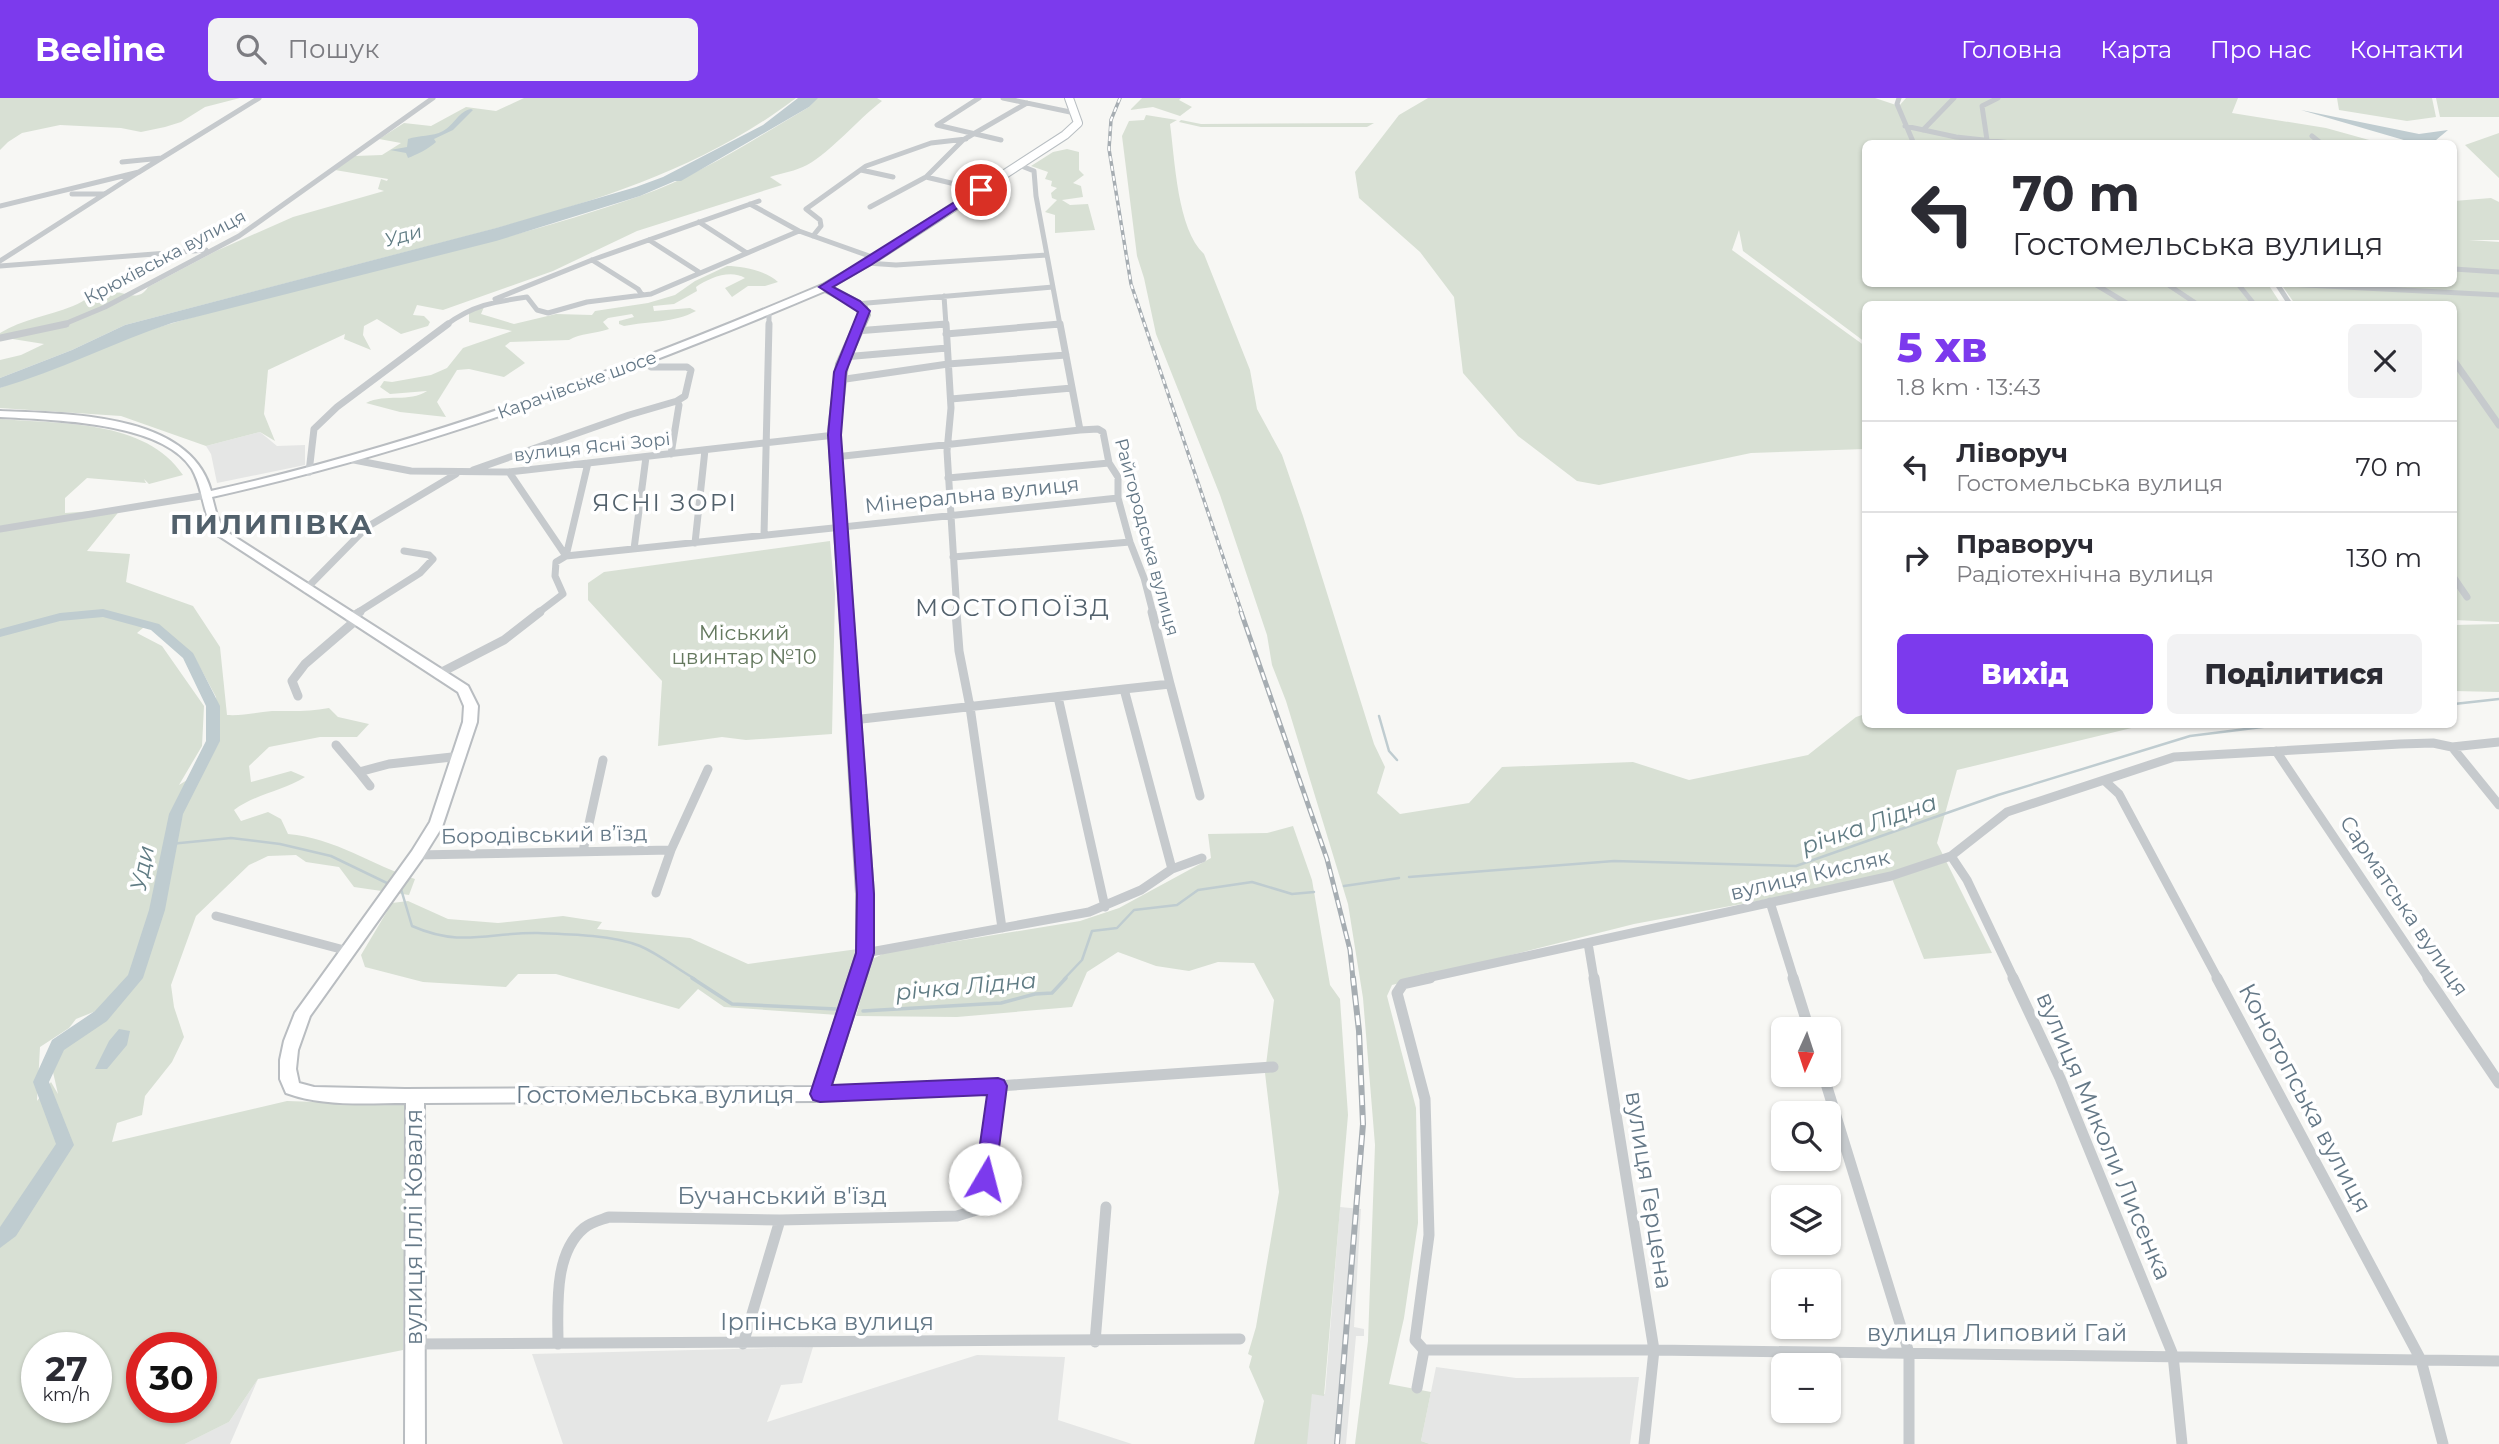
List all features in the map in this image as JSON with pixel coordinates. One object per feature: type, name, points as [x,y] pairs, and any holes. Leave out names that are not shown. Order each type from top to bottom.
[{"type":"main road","points":[[1069,98],[1075,113]]},
{"type":"main road","name":"Карачівське шосе","points":[[207,495],[354,460],[462,426],[769,312],[825,287],[871,261],[1019,166],[1075,127],[1078,122],[1075,113]]},
{"type":"main road","points":[[820,1094],[865,953],[865,894],[835,457],[839,380],[844,357],[864,311],[825,287]]},
{"type":"main road","name":"вулиця Іллі Коваля","points":[[0,414],[101,422],[143,433],[172,447],[194,464],[207,495],[211,520],[220,532],[463,689],[471,706],[461,757],[437,823],[303,1013],[292,1038],[286,1076],[292,1088],[314,1094],[415,1096],[415,1444]]},
{"type":"main road","name":"Гостомельська вулиця","points":[[415,1096],[820,1094]]},
{"type":"street","points":[[0,263],[259,98]]},
{"type":"street","name":"Крюківська вулиця","points":[[0,338],[60,326],[105,307],[239,236],[433,98]]},
{"type":"street","points":[[979,98],[937,125],[1001,140]]},
{"type":"street","points":[[1003,98],[1075,113]]},
{"type":"street","points":[[1039,98],[1042,106]]},
{"type":"street","points":[[1899,98],[1897,104],[1912,140]]},
{"type":"street","points":[[1923,130],[1954,98]]},
{"type":"street","points":[[1904,124],[1956,137],[1987,140],[1988,131],[1982,106],[1998,98]]},
{"type":"street","points":[[870,207],[926,177],[966,139],[1027,103]]},
{"type":"street","points":[[2312,136],[2317,140]]},
{"type":"street","points":[[1956,137],[1963,140]]},
{"type":"street","points":[[813,236],[821,226],[820,220],[806,209],[860,170],[888,157],[914,151],[931,143],[966,139]]},
{"type":"street","points":[[122,162],[167,157]]},
{"type":"street","points":[[835,457],[1080,430],[1034,171],[1019,166]]},
{"type":"street","points":[[860,170],[893,177]]},
{"type":"street","points":[[0,206],[139,173]]},
{"type":"street","points":[[926,177],[981,190]]},
{"type":"street","points":[[61,193],[105,194]]},
{"type":"street","points":[[309,472],[314,429],[337,407],[466,310],[592,260],[759,201]]},
{"type":"street","points":[[750,204],[799,231],[871,261],[896,265],[1047,255]]},
{"type":"street","points":[[699,222],[747,253]]},
{"type":"street","points":[[491,302],[527,298],[537,310],[548,313],[587,302],[642,295],[799,231]]},
{"type":"street","points":[[649,240],[699,272]]},
{"type":"street","points":[[0,263],[212,250]]},
{"type":"street","points":[[592,260],[638,289],[642,295]]},
{"type":"street","points":[[2457,269],[2499,272]]},
{"type":"street","points":[[2100,287],[2123,301]]},
{"type":"street","points":[[2172,287],[2192,301]]},
{"type":"street","points":[[2240,287],[2252,301]]},
{"type":"street","points":[[2345,287],[2499,295]]},
{"type":"street","points":[[856,304],[1053,288]]},
{"type":"street","points":[[944,296],[951,399],[948,478],[959,651],[970,707],[1002,928]]},
{"type":"street","points":[[764,535],[769,312]]},
{"type":"street","points":[[856,331],[946,324]]},
{"type":"street","points":[[946,334],[1060,324]]},
{"type":"street","points":[[844,357],[947,348]]},
{"type":"street","points":[[839,380],[948,364],[1066,355]]},
{"type":"street","points":[[306,589],[367,527],[441,480],[685,397],[691,377],[690,368],[651,367],[643,361]]},
{"type":"street","points":[[2457,366],[2499,425]]},
{"type":"street","points":[[951,399],[1072,388]]},
{"type":"street","points":[[671,454],[679,405],[677,401]]},
{"type":"street","name":"Райгородська вулиця","points":[[1080,430],[1101,430],[1109,463],[1118,477],[1118,498],[1130,542],[1144,578],[1200,796]]},
{"type":"street","name":"вулиця Ясні Зорі","points":[[354,460],[395,469],[509,472],[835,435]]},
{"type":"street","points":[[695,543],[705,450]]},
{"type":"street","points":[[634,549],[646,457]]},
{"type":"street","points":[[438,674],[504,640],[563,594],[554,578],[555,562],[566,556],[588,463]]},
{"type":"street","points":[[948,478],[1109,463]]},
{"type":"street","points":[[509,472],[566,556]]},
{"type":"street","name":"Карачівське шосе","points":[[0,529],[207,495]]},
{"type":"street","name":"Мінеральна вулиця","points":[[566,556],[1118,498]]},
{"type":"street","points":[[953,557],[1130,542]]},
{"type":"street","points":[[298,696],[292,681],[305,664],[352,619],[421,573],[433,559],[429,555],[404,551]]},
{"type":"street","points":[[2457,583],[2466,597]]},
{"type":"street","points":[[853,720],[1170,684]]},
{"type":"street","points":[[1124,689],[1172,869]]},
{"type":"street","points":[[1058,697],[1105,907]]},
{"type":"street","name":"вулиця Кисляк","points":[[1420,1345],[1429,1235],[1428,1157],[1425,1100],[1397,993],[1403,984],[1891,876],[1951,856],[2007,812],[2106,782],[2144,765],[2174,757],[2433,743],[2452,747],[2499,742]]},
{"type":"street","points":[[336,746],[370,786]]},
{"type":"street","points":[[2452,747],[2499,805]]},
{"type":"street","name":"Сарматська вулиця","points":[[2276,751],[2499,1083]]},
{"type":"street","points":[[359,772],[389,764],[461,757]]},
{"type":"street","points":[[583,851],[603,760]]},
{"type":"street","name":"Бородівський в’їзд","points":[[656,893],[671,850],[708,769]]},
{"type":"street","name":"Конотопська вулиця","points":[[2106,782],[2119,794],[2421,1360],[2443,1444]]},
{"type":"street","name":"Бородівський в’їзд","points":[[417,855],[671,850]]},
{"type":"street","name":"вулиця Миколи Лисенка","points":[[1951,856],[1968,880],[2060,1078],[2173,1355],[2182,1444]]},
{"type":"street","points":[[865,953],[1105,907],[1141,890],[1172,869],[1202,858]]},
{"type":"street","points":[[1770,902],[1805,1017]]},
{"type":"street","points":[[216,916],[244,921],[323,947],[348,951]]},
{"type":"street","name":"вулиця Герцена","points":[[1588,943],[1654,1350],[1644,1444]]},
{"type":"street","name":"Гостомельська вулиця","points":[[820,1094],[998,1086],[1273,1068]]},
{"type":"street","name":"Бучанський в'їзд","points":[[558,1344],[559,1289],[568,1252],[574,1238],[586,1227],[609,1217],[780,1220],[957,1216],[980,1209],[998,1086]]},
{"type":"street","points":[[1827,1087],[1909,1353],[1909,1444]]},
{"type":"street","points":[[1095,1342],[1106,1207]]},
{"type":"street","points":[[743,1344],[780,1220]]},
{"type":"street","name":"Ірпінська вулиця","points":[[414,1344],[1095,1342],[1240,1339]]},
{"type":"street","points":[[1417,1388],[1420,1345]]},
{"type":"street","name":"вулиця Липовий Гай","points":[[1420,1345],[2499,1361]]},
{"type":"shaded area","points":[[798,98],[818,98],[809,107],[681,181],[640,196],[496,241],[172,323],[0,388],[0,378],[72,350],[125,325],[496,228],[636,187],[663,177],[763,125]]},
{"type":"shaded area","points":[[473,110],[453,130],[434,139],[436,142],[419,153],[408,158],[406,153],[390,150],[407,147],[408,139],[443,131],[463,112]]},
{"type":"shaded area","points":[[2301,110],[2419,134],[2448,130],[2436,140],[2404,140]]},
{"type":"shaded area","points":[[260,432],[277,446],[305,445],[305,465],[217,483],[211,454],[206,446]]},
{"type":"shaded area","points":[[119,1029],[130,1031],[127,1045],[107,1069],[95,1069],[109,1041]]},
{"type":"shaded area","points":[[1340,1207],[1361,1209],[1354,1327],[1364,1329],[1364,1336],[1356,1336],[1346,1444],[1305,1444],[1312,1393],[1325,1394]]},
{"type":"shaded area","points":[[813,1347],[802,1383],[781,1385],[767,1422],[977,1355],[1065,1357],[1058,1420],[1132,1444],[563,1444],[532,1354]]},
{"type":"shaded area","points":[[1436,1367],[1516,1378],[1639,1377],[1630,1444],[1430,1444],[1421,1441]]},
{"type":"shaded area","points":[[258,1379],[230,1444],[185,1444],[229,1422]]},
{"type":"green space","points":[[0,98],[240,98],[205,107],[181,122],[165,127],[141,132],[121,128],[60,125],[22,133],[0,150]]},
{"type":"green space","points":[[524,98],[796,98],[753,128],[708,153],[613,193],[514,223],[125,325],[72,350],[0,378],[0,360],[21,355],[44,344],[0,337],[0,333],[9,328],[73,306],[103,292],[140,295],[148,287],[216,251],[293,217],[384,191],[378,189],[381,179],[388,179],[335,170],[355,156],[382,155],[401,143],[379,139],[404,123],[431,126],[466,107],[496,111]]},
{"type":"green space","points":[[817,98],[877,98],[882,101],[816,159],[798,169],[770,177],[782,185],[637,231],[553,271],[443,310],[417,305],[413,315],[424,316],[430,322],[428,326],[401,334],[377,319],[364,326],[363,335],[371,350],[344,339],[345,334],[268,370],[264,414],[275,441],[260,432],[206,446],[121,416],[0,408],[0,388],[116,341],[196,316],[514,235],[640,196],[684,178],[726,156],[809,107]]},
{"type":"green space","points":[[1142,98],[1181,98],[1179,100],[1192,107],[1180,116],[1153,107],[1130,110]]},
{"type":"green space","points":[[1428,98],[1875,98],[1899,106],[1906,98],[2238,98],[2232,113],[2326,128],[2369,140],[1862,140],[1862,287],[2270,287],[2279,301],[1862,301],[1862,340],[1743,251],[1739,230],[1732,250],[1862,344],[1862,449],[1751,453],[1599,485],[1577,481],[1518,436],[1463,373],[1454,297],[1420,252],[1359,198],[1355,172],[1399,115]]},
{"type":"green space","points":[[2337,98],[2432,98],[2436,117],[2407,121],[2339,110]]},
{"type":"green space","points":[[2436,98],[2499,98],[2499,117],[2440,117]]},
{"type":"green space","points":[[1146,115],[1177,120],[1170,124],[1179,193],[1188,228],[1204,254],[1250,370],[1257,409],[1282,455],[1303,516],[1374,744],[1385,767],[1377,793],[1400,814],[1469,803],[1502,767],[1633,762],[1689,780],[1808,755],[1862,715],[1862,728],[2132,728],[1957,770],[1937,843],[1992,953],[1924,959],[1891,876],[1634,924],[1392,985],[1387,996],[1416,1108],[1418,1223],[1404,1318],[1389,1384],[1431,1392],[1421,1441],[1430,1444],[1355,1444],[1368,1341],[1375,1145],[1363,998],[1348,904],[1286,701],[1272,665],[1267,635],[1220,495],[1156,334],[1137,256],[1122,136],[1129,121],[1144,120]]},
{"type":"green space","points":[[1181,120],[1201,124],[1374,123],[1367,127],[1201,127],[1179,122]]},
{"type":"green space","points":[[2499,133],[2499,178],[2465,145]]},
{"type":"green space","points":[[1067,149],[1079,152],[1079,170],[1084,175],[1073,183],[1081,186],[1083,197],[1062,200],[1070,205],[1088,204],[1095,230],[1055,233],[1055,215],[1045,212],[1057,200],[1052,198],[1051,193],[1057,188],[1051,186],[1052,181],[1045,179],[1048,172],[1031,166],[1053,152]]},
{"type":"green space","points":[[2491,198],[2499,202],[2499,240],[2469,240],[2499,242],[2499,622],[2457,620],[2457,301],[2293,301],[2283,287],[2457,287],[2457,201]]},
{"type":"green space","points":[[727,266],[754,270],[778,282],[765,286],[748,286],[732,297],[725,288],[745,278],[733,274],[720,276],[696,287],[697,291],[674,304],[653,306],[654,311],[690,308],[696,311],[679,318],[624,326],[619,324],[619,321],[634,317],[632,314],[608,318],[603,322],[609,329],[569,340],[510,342],[505,346],[525,363],[504,377],[469,369],[457,370],[437,402],[446,417],[400,412],[366,403],[420,395],[427,391],[390,394],[380,387],[384,381],[431,375],[447,368],[463,348],[512,331],[469,322],[469,312],[484,307],[481,314],[514,324],[556,314],[592,315],[595,311],[648,303],[675,295],[695,281]]},
{"type":"green space","points":[[0,419],[100,428],[147,443],[167,457],[183,475],[149,484],[144,479],[146,483],[87,478],[65,498],[65,513],[121,509],[87,551],[130,554],[126,582],[193,606],[220,647],[227,715],[329,708],[338,717],[369,724],[357,737],[320,737],[269,747],[249,766],[251,782],[291,771],[305,777],[234,810],[241,821],[268,812],[281,819],[288,834],[338,846],[415,879],[409,895],[354,887],[339,867],[306,862],[296,855],[268,856],[249,865],[196,916],[171,985],[174,1007],[184,1037],[172,1062],[145,1096],[142,1115],[117,1123],[112,1142],[287,1101],[406,1105],[403,1350],[258,1379],[229,1422],[185,1444],[0,1444],[0,635],[16,630],[0,630]],"holes":[[[150,622],[196,660],[216,697],[219,742],[180,813],[164,894],[140,971],[101,1016],[66,1042],[53,1072],[58,1094],[51,1082],[37,1101],[40,1047],[69,1028],[76,1019],[101,1009],[132,973],[153,908],[173,817],[192,777],[179,785],[202,746],[204,706],[162,646],[137,633]]]},
{"type":"green space","name":"Міський цвинтар №10","points":[[830,541],[835,594],[832,734],[746,740],[722,737],[658,746],[662,681],[588,600],[588,583],[604,572]]},
{"type":"green space","points":[[2499,624],[2499,692],[2457,691],[2457,625]]},
{"type":"green space","points":[[1293,826],[1312,880],[1330,985],[1340,999],[1348,1115],[1324,1396],[1312,1394],[1307,1444],[1254,1444],[1264,1401],[1249,1367],[1252,1356],[1248,1354],[1256,1327],[1279,1192],[1265,1073],[1274,1000],[1254,963],[1218,962],[1189,971],[1156,966],[1118,952],[1087,972],[1072,1007],[957,1017],[856,1016],[871,960],[884,953],[1080,921],[1119,908],[1211,858],[1208,834],[1267,833]]},
{"type":"green space","points":[[408,901],[448,919],[498,923],[563,916],[602,922],[597,929],[690,938],[748,964],[858,949],[838,1015],[724,1007],[698,989],[679,1009],[556,974],[518,974],[506,987],[423,982],[365,967],[361,955],[392,903]]},
{"type":"waterway","name":"Уди","points":[[0,633],[60,617],[103,613],[155,627],[188,656],[213,706],[213,741],[176,814],[157,910],[135,978],[101,1016],[58,1045],[41,1082],[65,1145],[10,1230],[0,1239]]},
{"type":"waterway","name":"річка Лідна","points":[[2457,704],[2499,699]]},
{"type":"waterway","points":[[1379,716],[1389,751],[1397,760]]},
{"type":"waterway","name":"річка Лідна","points":[[1409,877],[1614,861],[1796,866],[1998,795],[2190,736],[2254,728]]},
{"type":"waterway","name":"річка Лідна","points":[[170,844],[231,838],[280,844],[331,856],[391,885]]},
{"type":"waterway","name":"річка Лідна","points":[[1344,886],[1399,878]]},
{"type":"waterway","name":"річка Лідна","points":[[1064,979],[1082,960],[1092,931],[1117,928],[1134,910],[1177,905],[1198,890],[1252,882],[1292,894],[1314,892]]},
{"type":"waterway","name":"річка Лідна","points":[[401,889],[412,926],[430,933],[461,938],[538,933],[617,939],[647,949],[695,979]]},
{"type":"waterway","name":"річка Лідна","points":[[692,978],[732,1004],[836,1009]]},
{"type":"waterway","name":"річка Лідна","points":[[863,1011],[1001,1003],[1035,994],[1052,993],[1066,978]]},
{"type":"railway","points":[[1120,98],[1111,120],[1109,149],[1131,284],[1242,613]]},
{"type":"railway","points":[[1241,612],[1327,859],[1350,950],[1353,979]]},
{"type":"railway","points":[[1337,1444],[1363,1124],[1359,1031],[1353,978]]},
{"type":"district","name":"ЯСНІ ЗОРІ","points":[[665,503]]},
{"type":"district","name":"ПИЛИПІВКА","points":[[272,524]]},
{"type":"district","name":"МОСТОПОЇЗД","points":[[1013,608]]},
{"type":"route","points":[[981,190],[825,287],[862,307],[864,311],[840,372],[835,457],[865,894],[865,953],[820,1094],[998,1086],[985,1179]]}]
